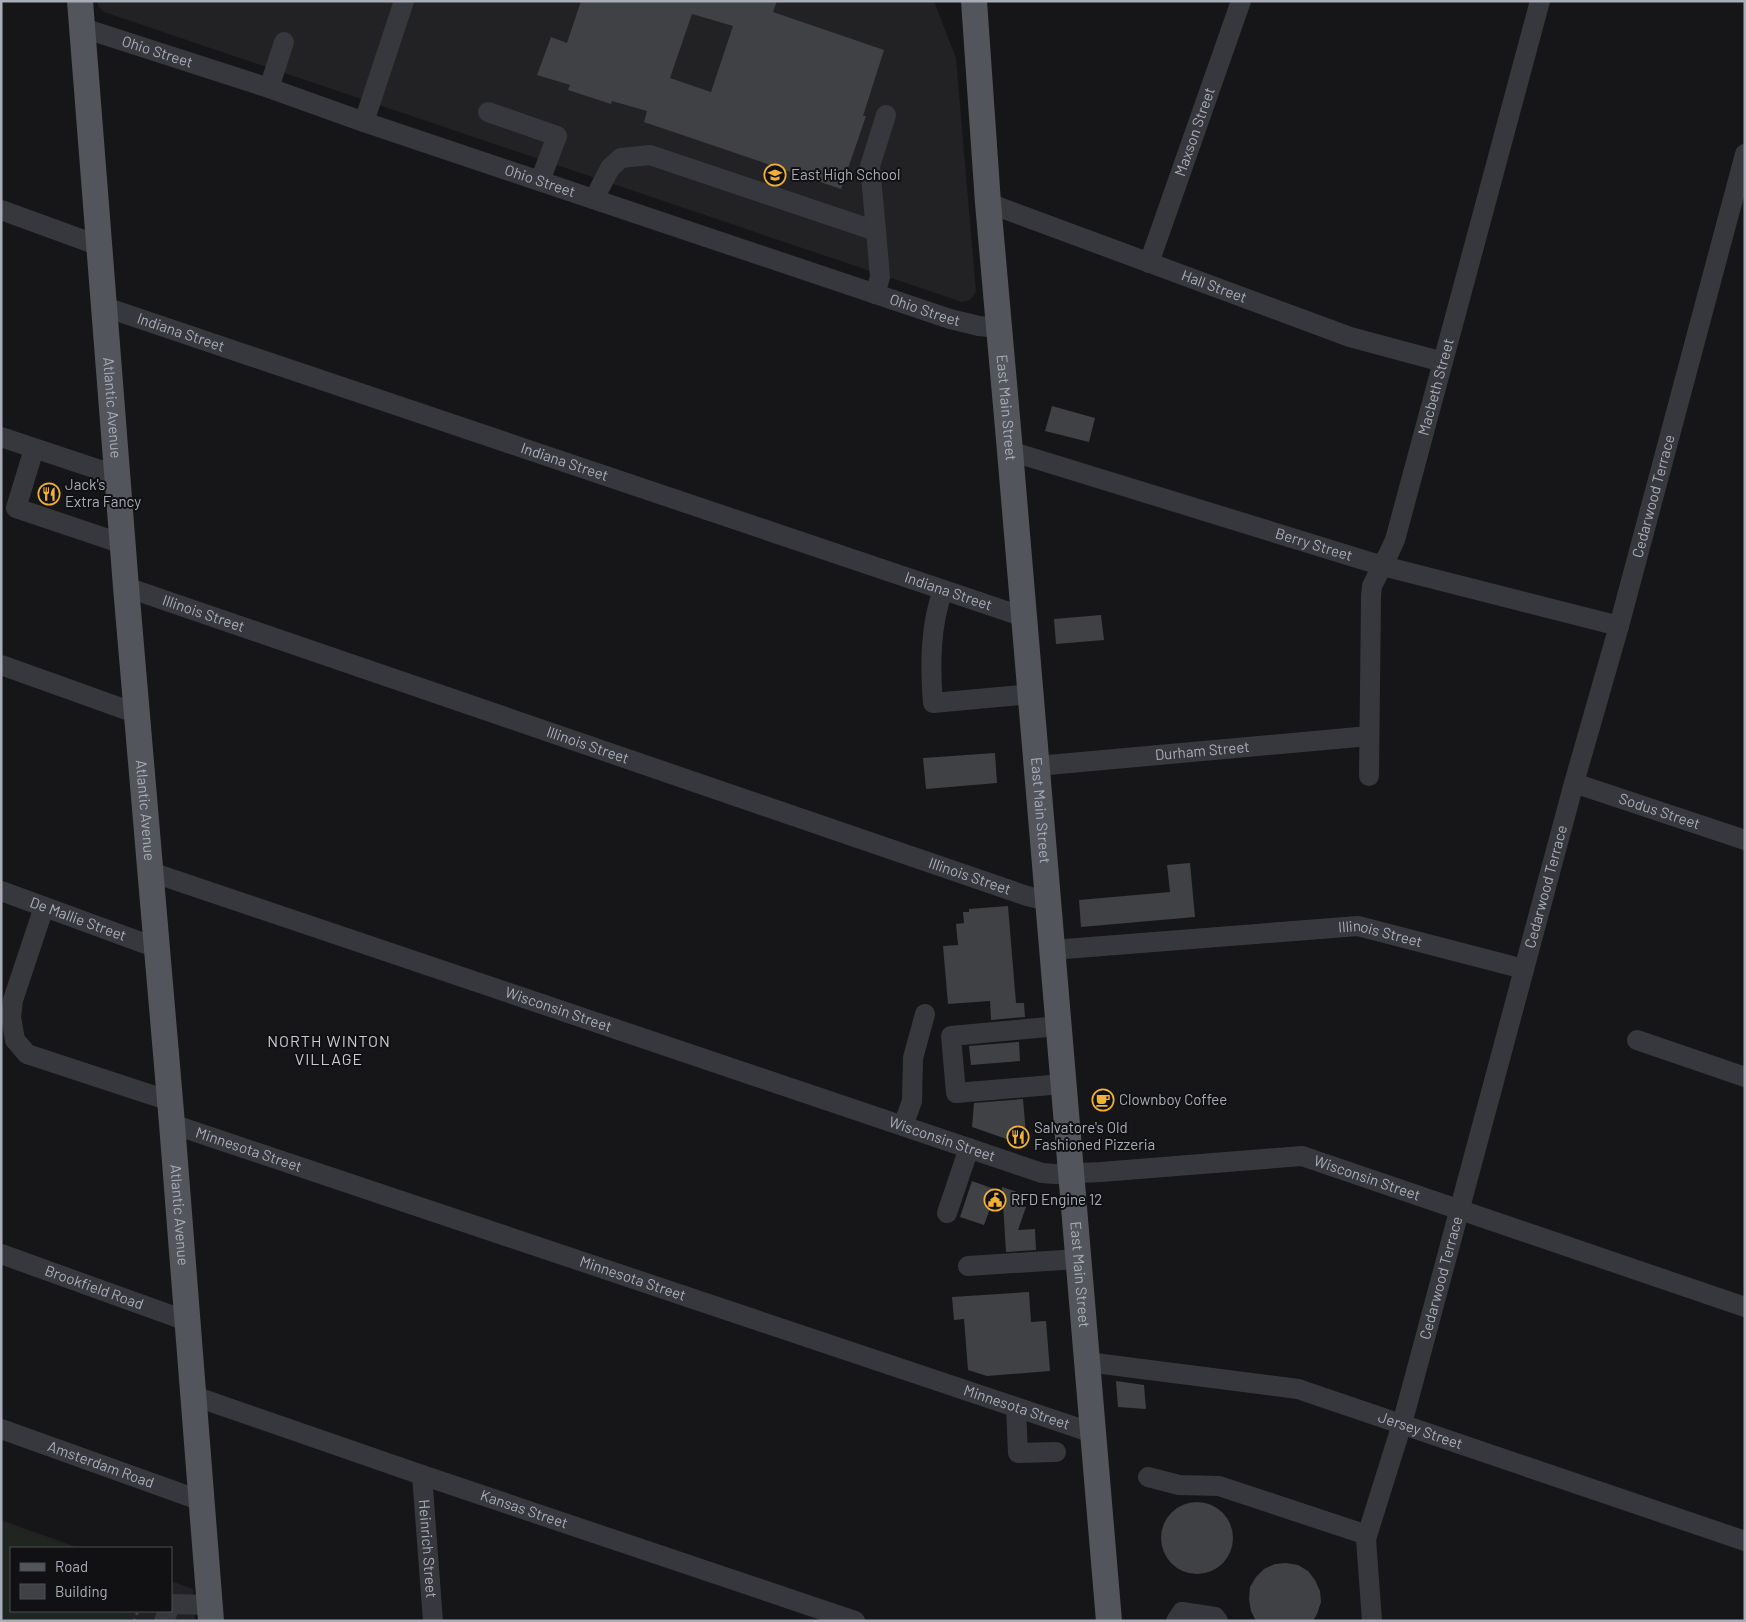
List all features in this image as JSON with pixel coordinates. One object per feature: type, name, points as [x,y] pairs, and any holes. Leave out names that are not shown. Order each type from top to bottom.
[{"type":"main road","name":"Atlantic Avenue","points":[[80,1],[210,1613]]},
{"type":"main road","name":"East Main Street","points":[[974,1],[988,203],[1109,1621]]},
{"type":"street","points":[[364,122],[404,1]]},
{"type":"street","name":"Maxson Street","points":[[1149,263],[1241,1]]},
{"type":"street","name":"Macbeth Street","points":[[1370,776],[1372,586],[1395,540],[1540,1]]},
{"type":"street","name":"Ohio Street","points":[[83,28],[269,88],[364,122],[964,324],[1000,328]]},
{"type":"street","points":[[269,88],[284,42]]},
{"type":"street","points":[[488,112],[557,136],[540,181]]},
{"type":"street","points":[[875,294],[880,277],[870,166],[886,115]]},
{"type":"street","name":"Cedarwood Terrace","points":[[1372,1621],[1367,1535],[1402,1424],[1745,154]]},
{"type":"street","points":[[594,199],[610,168],[622,158],[650,155],[702,171],[876,232]]},
{"type":"street","name":"Hall Street","points":[[988,203],[1350,337],[1443,362]]},
{"type":"street","points":[[1,210],[100,246]]},
{"type":"street","name":"Indiana Street","points":[[105,307],[1024,617]]},
{"type":"street","points":[[1,437],[118,476]]},
{"type":"street","points":[[34,449],[16,508],[123,544]]},
{"type":"street","name":"Berry Street","points":[[1010,451],[1383,566],[1619,626]]},
{"type":"street","name":"Illinois Street","points":[[126,587],[1027,896],[1048,901]]},
{"type":"street","points":[[943,590],[937,606],[930,662],[933,703],[1031,694]]},
{"type":"street","points":[[1,665],[138,714]]},
{"type":"street","name":"Durham Street","points":[[1037,766],[1370,736]]},
{"type":"street","name":"Sodus Street","points":[[1574,783],[1745,840]]},
{"type":"street","name":"Wisconsin Street","points":[[151,872],[1042,1173],[1071,1174],[1302,1156],[1745,1307]]},
{"type":"street","name":"De Mallie Street","points":[[1,891],[157,948]]},
{"type":"street","name":"Minnesota Street","points":[[44,907],[13,1000],[10,1017],[15,1040],[27,1054],[171,1113],[1093,1434]]},
{"type":"street","name":"Illinois Street","points":[[1052,950],[1358,926],[1524,969]]},
{"type":"street","points":[[903,1126],[912,1101],[913,1058],[926,1014]]},
{"type":"street","points":[[1058,1026],[951,1036],[956,1094],[1063,1084]]},
{"type":"street","points":[[1637,1040],[1745,1077]]},
{"type":"street","points":[[947,1214],[968,1148]]},
{"type":"street","name":"Brookfield Road","points":[[1,1254],[187,1321]]},
{"type":"street","points":[[968,1266],[1078,1259]]},
{"type":"street","name":"Jersey Street","points":[[1087,1362],[1298,1389],[1745,1541]]},
{"type":"street","name":"Kansas Street","points":[[194,1396],[422,1476],[856,1621]]},
{"type":"street","points":[[1016,1408],[1018,1453],[1056,1452]]},
{"type":"street","name":"Amsterdam Road","points":[[1,1429],[202,1501]]},
{"type":"street","name":"Heinrich Street","points":[[422,1476],[433,1621]]},
{"type":"street","points":[[1148,1477],[1179,1484],[1219,1486],[1367,1535]]},
{"type":"street","points":[[172,1604],[210,1613]]},
{"type":"street","points":[[1176,1621],[1182,1612],[1215,1617],[1218,1621]]},
{"type":"shaded area","name":"East High School","points":[[98,1],[934,1],[956,58],[976,292],[970,300],[962,302],[104,12],[98,6]]},
{"type":"shaded area","points":[[1,1520],[76,1547],[10,1547],[10,1612],[172,1612],[172,1581],[193,1589],[195,1621],[1,1621]]},
{"type":"shaded area","points":[[1,1523],[68,1547],[10,1547],[10,1612],[134,1612],[132,1615],[127,1614],[124,1621],[1,1621]]},
{"type":"building","points":[[581,1],[777,1],[773,12],[884,50],[863,116],[866,116],[841,189],[644,122],[647,111],[612,101],[611,104],[568,90],[570,85],[537,75],[551,37],[567,43]],"holes":[[[692,14],[733,26],[711,92],[670,78]]]},
{"type":"building","points":[[1052,406],[1095,418],[1089,442],[1045,431]]},
{"type":"building","points":[[1101,615],[1104,640],[1056,644],[1054,619]]},
{"type":"building","points":[[995,753],[997,783],[926,789],[923,758]]},
{"type":"building","points":[[1190,863],[1195,917],[1081,927],[1079,900],[1170,892],[1167,865]]},
{"type":"building","points":[[1008,906],[1016,1003],[1024,1003],[1025,1017],[991,1020],[990,1001],[948,1004],[943,946],[958,945],[956,924],[964,923],[963,912],[969,912],[969,909]]},
{"type":"building","points":[[1019,1042],[1020,1061],[971,1065],[969,1046]]},
{"type":"building","points":[[1023,1099],[1027,1146],[972,1127],[974,1103]]},
{"type":"building","points":[[972,1181],[997,1190],[984,1225],[960,1217]]},
{"type":"building","points":[[1002,1187],[1026,1195],[1022,1206],[1026,1207],[1018,1230],[1035,1229],[1036,1250],[1006,1252]]},
{"type":"building","points":[[1029,1292],[1031,1322],[1046,1321],[1050,1371],[987,1376],[968,1370],[964,1319],[954,1320],[952,1297]]},
{"type":"building","points":[[1116,1381],[1144,1385],[1146,1409],[1118,1407]]},
{"type":"building","points":[[1197,1502],[1217,1508],[1227,1518],[1233,1538],[1227,1558],[1217,1568],[1197,1574],[1177,1568],[1167,1558],[1161,1538],[1167,1518],[1177,1508]]},
{"type":"building","points":[[1275,1564],[1298,1565],[1308,1571],[1315,1580],[1320,1591],[1321,1602],[1317,1614],[1313,1621],[1256,1621],[1251,1611],[1250,1587],[1264,1569]]},
{"type":"place","name":"East High School","points":[[775,175]]},
{"type":"place","name":"Jack's Extra Fancy","points":[[49,494]]},
{"type":"place","name":"Clownboy Coffee","points":[[1103,1100]]},
{"type":"place","name":"Salvatore's Old Fashioned Pizzeria","points":[[1018,1137]]},
{"type":"place","name":"RFD Engine 12","points":[[995,1200]]},
{"type":"district","name":"NORTH WINTON VILLAGE","points":[[329,1050]]}]
